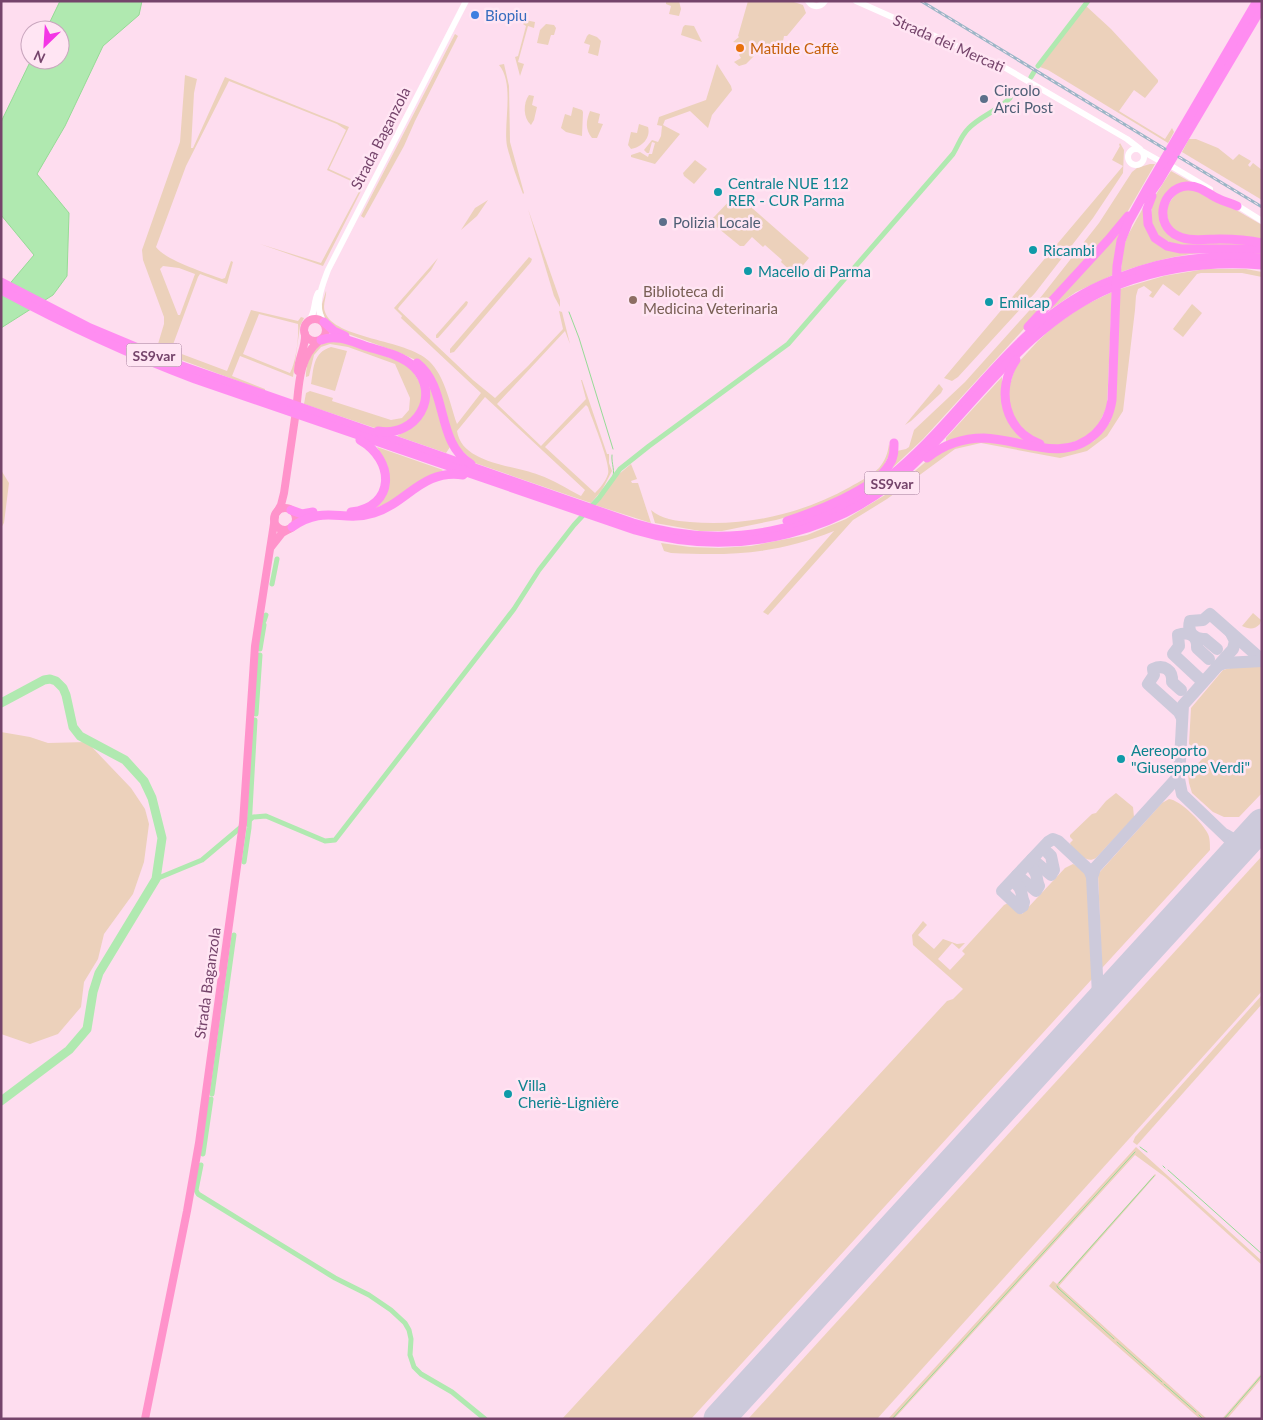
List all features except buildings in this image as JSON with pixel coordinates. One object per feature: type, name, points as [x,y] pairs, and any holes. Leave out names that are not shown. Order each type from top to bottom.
[{"type":"highway","points":[[868,500],[894,486],[937,451],[960,441],[988,438],[1052,449],[1069,448],[1084,442],[1098,431],[1108,416],[1112,397],[1116,282],[1119,250],[1128,223],[1154,183],[1257,1]]},
{"type":"highway","points":[[1191,119],[1262,6]]},
{"type":"highway","points":[[1154,183],[1148,204],[1147,218],[1153,235],[1164,245],[1181,250],[1262,249]]},
{"type":"highway","points":[[981,382],[989,369],[1114,233],[1154,183]]},
{"type":"highway","points":[[1237,206],[1199,188],[1185,186],[1176,189],[1168,196],[1163,205],[1163,216],[1170,231],[1183,238],[1240,240],[1262,243]]},
{"type":"highway","name":"SS9var","points":[[614,520],[668,532],[724,536],[792,526],[832,511],[865,494],[891,475],[907,461],[1020,340],[1044,319],[1080,295],[1158,265],[1189,259],[1225,257],[1262,258]]},
{"type":"highway","name":"SS9var","points":[[1,290],[66,324],[137,356],[195,379],[314,417],[327,417],[501,477],[560,502],[614,520],[645,533],[675,540],[705,543],[767,539],[806,529],[840,516],[868,500],[893,483],[917,461],[1019,352],[1051,323],[1116,282],[1181,267],[1222,264],[1262,265]]},
{"type":"highway","name":"SS9var","points":[[1,282],[70,318],[140,350],[314,417],[527,494],[560,502]]},
{"type":"highway","points":[[324,322],[340,334],[400,355],[420,366],[432,383],[455,450],[469,462],[501,477]]},
{"type":"highway","points":[[1051,323],[1012,366],[1006,381],[1004,396],[1008,413],[1018,430],[1029,440],[1052,449]]},
{"type":"highway","points":[[321,340],[332,337],[406,361],[419,373],[426,390],[425,403],[419,416],[409,426],[397,431],[379,431],[342,419],[327,417]]},
{"type":"highway","points":[[291,510],[304,514],[359,510],[374,504],[381,495],[386,479],[385,468],[374,451],[360,440],[330,428],[314,417]]},
{"type":"highway","points":[[724,536],[786,521],[842,500],[871,482],[887,469],[893,457],[894,443]]},
{"type":"highway","points":[[291,528],[304,519],[317,515],[357,516],[375,513],[384,509],[421,483],[445,475],[467,476],[527,494]]},
{"type":"main road","points":[[308,321],[315,318],[324,322]]},
{"type":"main road","name":"Strada Baganzola","points":[[296,402],[299,361],[305,342],[304,327],[308,321]]},
{"type":"main road","name":"Strada Baganzola","points":[[299,379],[307,354],[326,333],[324,322]]},
{"type":"main road","points":[[305,334],[312,341],[321,340]]},
{"type":"main road","name":"Strada Baganzola","points":[[145,1419],[195,1167],[240,842],[255,646],[276,515],[284,493],[294,418]]},
{"type":"main road","name":"Strada Baganzola","points":[[284,493],[296,518],[291,528]]},
{"type":"main road","points":[[291,510],[283,508],[276,515],[275,523],[279,528],[291,528]]},
{"type":"main road","points":[[271,547],[282,533],[291,528]]},
{"type":"street","name":"Strada Baganzola","points":[[308,321],[313,316],[316,298],[336,253],[466,1]]},
{"type":"street","points":[[808,1],[812,6],[816,7],[821,6],[825,1]]},
{"type":"street","name":"Strada dei Mercati","points":[[856,1],[1002,66],[1127,139],[1157,161],[1141,163]]},
{"type":"street","points":[[1118,135],[1126,144],[1128,156],[1132,163],[1141,163],[1144,157],[1141,150],[1133,150],[1128,156]]},
{"type":"street","points":[[1173,168],[1262,221]]},
{"type":"street","name":"Strada Baganzola","points":[[321,288],[319,310],[324,322]]},
{"type":"shaded area","points":[[60,1],[142,1],[139,15],[103,46],[65,126],[37,174],[69,213],[67,276],[53,295],[1,328],[1,294],[34,255],[1,215],[1,122],[26,70],[70,70],[70,20],[51,20]]},
{"type":"shaded area","points":[[666,1],[679,1],[681,9],[679,16],[669,14],[671,6],[666,4]]},
{"type":"shaded area","points":[[748,1],[791,1],[803,5],[806,13],[787,36],[784,36],[778,48],[761,49],[746,64],[739,66],[734,62],[741,58],[739,55],[743,48],[740,43],[733,42],[739,37]]},
{"type":"shaded area","points":[[1086,6],[1111,29],[1158,80],[1145,98],[1134,90],[1119,111],[1165,139],[1172,128],[1174,132],[1168,143],[1048,70],[1040,67]]},
{"type":"shaded area","points":[[525,20],[535,22],[534,28],[528,26],[518,62],[524,64],[520,76],[515,57],[518,56],[526,26],[523,24]]},
{"type":"shaded area","points":[[546,24],[554,25],[556,28],[554,35],[551,35],[548,45],[537,43],[540,30]]},
{"type":"shaded area","points":[[685,25],[694,26],[702,42],[681,35]]},
{"type":"shaded area","points":[[455,34],[458,36],[404,146],[364,218],[361,216]]},
{"type":"shaded area","points":[[589,34],[601,41],[598,56],[588,53],[590,45],[584,43]]},
{"type":"shaded area","points":[[504,64],[509,86],[510,142],[523,194],[507,146],[508,93],[504,73],[499,65]]},
{"type":"shaded area","points":[[717,64],[732,90],[712,115],[708,128],[690,111],[665,120],[663,125],[680,134],[655,164],[631,157],[631,155],[640,152],[648,157],[649,154],[652,154],[655,143],[652,142],[649,153],[644,150],[652,140],[658,142],[661,136],[662,126],[657,125],[659,117],[706,100]]},
{"type":"shaded area","points":[[185,75],[197,79],[194,93],[191,148],[193,148],[225,77],[349,127],[329,169],[364,185],[323,266],[260,244],[321,263],[362,186],[327,170],[346,130],[337,124],[229,81],[186,166],[156,247],[168,257],[222,279],[225,278],[231,261],[233,262],[227,284],[200,274],[171,350],[227,371],[251,310],[298,321],[301,317],[304,318],[300,326],[297,346],[298,324],[259,314],[243,354],[290,373],[297,351],[293,377],[240,356],[232,376],[265,389],[265,391],[144,346],[158,344],[164,324],[164,317],[143,260],[142,250],[180,142]],"holes":[[[163,266],[179,268],[195,274],[180,315],[178,315],[160,269]]]},
{"type":"shaded area","points":[[529,95],[534,96],[532,105],[537,107],[531,125],[526,118],[525,110]]},
{"type":"shaded area","points":[[573,107],[583,112],[582,136],[566,132],[561,128],[565,114],[571,116]]},
{"type":"shaded area","points":[[590,111],[600,114],[598,123],[603,124],[597,138],[592,138],[587,128]]},
{"type":"shaded area","points":[[639,124],[648,127],[648,135],[642,144],[631,149],[628,145],[631,132],[637,133]]},
{"type":"shaded area","points":[[1189,139],[1196,139],[1218,148],[1233,160],[1239,154],[1251,161],[1248,165],[1250,167],[1253,163],[1262,170],[1262,200],[1182,152]]},
{"type":"shaded area","points":[[1120,143],[1124,150],[1123,173],[1093,218],[1035,293],[958,377],[952,381],[944,378],[1123,166],[1112,160]]},
{"type":"shaded area","points":[[695,160],[707,169],[694,184],[683,173]]},
{"type":"shaded area","points":[[1155,164],[1128,211],[1109,236],[923,439],[888,472],[897,451],[909,447],[914,430],[965,382],[1037,302],[1099,223],[1132,172],[1137,168]]},
{"type":"shaded area","points":[[1171,171],[1194,184],[1167,193],[1167,232],[1262,245],[1185,247],[1160,239],[1150,222],[1153,199]]},
{"type":"shaded area","points":[[1191,188],[1231,207],[1262,225],[1262,240],[1184,235],[1170,227],[1165,209],[1177,192]]},
{"type":"shaded area","points":[[736,194],[809,258],[795,275],[765,245],[763,247],[752,237],[744,246],[740,246],[713,224],[713,218]]},
{"type":"shaded area","points":[[488,200],[477,216],[461,230],[475,208]]},
{"type":"shaded area","points":[[1143,208],[1158,243],[1262,251],[1262,254],[1200,253],[1160,260],[1121,272],[1123,248]]},
{"type":"shaded area","points":[[528,209],[560,300],[560,307],[554,296]]},
{"type":"shaded area","points":[[1126,222],[1113,275],[1076,292],[1041,316]]},
{"type":"shaded area","points":[[529,257],[532,259],[531,262],[454,352],[450,353],[450,349]]},
{"type":"shaded area","points":[[438,258],[431,270],[398,309],[473,380],[495,398],[563,329],[559,311],[562,312],[570,344],[565,331],[497,404],[541,446],[586,399],[582,380],[607,454],[609,454],[609,463],[612,471],[602,490],[591,503],[475,463],[456,445],[434,382],[418,361],[340,331],[325,318],[322,304],[326,291],[324,309],[331,321],[356,334],[404,348],[429,361],[435,367],[443,382],[457,424],[481,393],[401,318],[402,316],[394,308]],"holes":[[[485,397],[585,490],[581,496],[545,477],[491,462],[468,450],[461,442],[457,431]],[[586,405],[601,441],[608,469],[606,479],[595,493],[545,447]]]},
{"type":"shaded area","points":[[1205,269],[1246,269],[1262,272],[1262,277],[1242,273],[1201,273],[1197,274],[1179,296],[1163,284],[1153,298],[1149,296],[1152,292],[1144,286],[1138,289],[1123,411],[1107,436],[1087,451],[1060,458],[981,443],[955,449],[887,499],[853,520],[768,615],[763,612],[834,531],[793,545],[754,552],[714,554],[671,553],[664,551],[661,543],[719,548],[751,546],[807,535],[846,519],[890,492],[929,459],[953,446],[974,441],[1074,450],[1094,441],[1110,422],[1120,289],[1164,276]]},
{"type":"shaded area","points":[[1112,292],[1107,407],[1097,427],[1083,439],[1060,446],[1045,444],[1035,440],[1014,420],[1007,394],[1016,365],[1053,327],[1081,307]]},
{"type":"shaded area","points":[[466,301],[468,302],[467,305],[436,338],[436,335]]},
{"type":"shaded area","points":[[1192,304],[1202,313],[1183,337],[1173,329]]},
{"type":"shaded area","points":[[331,340],[353,344],[409,365],[423,388],[420,410],[400,428],[378,429],[304,404],[306,393],[310,391],[333,398],[332,401],[391,420],[402,418],[409,410],[410,398],[395,364],[348,347],[330,344],[321,347],[314,355],[309,376],[306,377],[307,364],[312,354],[320,346]]},
{"type":"shaded area","points":[[331,347],[347,351],[335,391],[311,384],[317,357],[320,353]]},
{"type":"shaded area","points":[[1002,377],[1002,395],[1027,442],[946,441],[946,438]]},
{"type":"shaded area","points":[[939,384],[943,389],[941,393],[905,425]]},
{"type":"shaded area","points":[[429,387],[431,388],[450,447],[446,453],[397,436],[407,430]]},
{"type":"shaded area","points":[[889,444],[891,451],[882,470],[861,486],[808,511],[776,520],[722,531],[700,531],[655,523],[651,510],[659,516],[674,520],[711,523],[752,520],[793,511],[832,496],[872,474],[883,463]]},
{"type":"shaded area","points":[[377,447],[443,470],[390,502],[369,511],[389,480],[387,465]]},
{"type":"shaded area","points":[[631,464],[637,479],[631,481],[632,483],[638,483],[651,523],[595,505],[618,475]]},
{"type":"shaded area","points":[[1,470],[9,483],[4,523],[1,528]]},
{"type":"shaded area","points":[[1253,613],[1261,620],[1260,624],[1251,628],[1242,626]]},
{"type":"shaded area","points":[[1234,667],[1262,667],[1262,793],[1239,817],[1224,817],[1213,812],[1192,793],[1188,774],[1204,757],[1189,744],[1191,708],[1223,670]]},
{"type":"shaded area","points":[[1,732],[30,737],[48,743],[87,742],[131,788],[145,809],[149,824],[144,862],[133,894],[104,934],[98,959],[84,982],[81,1007],[58,1034],[30,1044],[1,1034]]},
{"type":"shaded area","points":[[1116,793],[1133,807],[1134,817],[1096,858],[1086,859],[1071,846],[1070,843],[1073,840],[1070,835]]},
{"type":"shaded area","points":[[1169,799],[1179,803],[1201,824],[1209,836],[1210,850],[1102,968],[1098,874],[1162,803]]},
{"type":"shaded area","points":[[1262,856],[1262,991],[877,1419],[748,1419]]},
{"type":"shaded area","points":[[1073,864],[1083,869],[1087,877],[1092,979],[691,1419],[562,1419],[947,1001],[953,999],[963,989],[913,945],[912,935],[923,921],[927,925],[918,935],[934,949],[943,939],[957,944],[965,943],[959,949],[952,943],[938,959],[950,970],[965,954],[962,951],[1004,905],[1008,903],[1022,914],[1065,868]]},
{"type":"shaded area","points":[[1262,995],[1262,1004],[1137,1145],[1133,1142],[1135,1137]]},
{"type":"shaded area","points":[[1136,1147],[1262,1261],[1262,1265],[1165,1177],[1135,1155],[894,1419],[888,1419]]},
{"type":"shaded area","points":[[1155,1174],[1059,1286],[1207,1419],[1200,1419],[1049,1286],[1053,1281],[1057,1284]]},
{"type":"shaded area","points":[[1262,1373],[1262,1378],[1227,1419],[1222,1419]]},
{"type":"waterway","points":[[1038,66],[1088,1]]},
{"type":"waterway","points":[[1031,77],[1034,72]]},
{"type":"waterway","points":[[156,879],[202,860],[253,817],[266,816],[325,841],[335,840],[514,609],[539,570],[574,525],[599,498],[620,469],[788,344],[953,154],[968,129],[1010,98]]},
{"type":"waterway","points":[[569,312],[579,338],[613,449]]},
{"type":"waterway","points":[[612,455],[614,473],[612,479]]},
{"type":"waterway","points":[[272,584],[277,559]]},
{"type":"waterway","points":[[264,621],[266,615]]},
{"type":"waterway","points":[[260,649],[264,625]]},
{"type":"waterway","points":[[256,714],[260,655]]},
{"type":"waterway","points":[[1,703],[44,680],[56,681],[63,688],[73,727],[80,736],[125,760],[144,781],[152,798],[162,838],[156,879],[99,973],[93,992],[87,1029],[69,1050],[1,1101]]},
{"type":"waterway","points":[[244,862],[249,828],[255,720]]},
{"type":"waterway","points":[[212,1094],[234,935]]},
{"type":"waterway","points":[[203,1154],[211,1099]]},
{"type":"waterway","points":[[1140,1147],[1147,1152]]},
{"type":"waterway","points":[[892,1419],[1135,1152]]},
{"type":"waterway","points":[[201,1165],[196,1190],[198,1194],[335,1278],[369,1295],[391,1310],[405,1323],[409,1330],[411,1339],[410,1355],[414,1367],[421,1374],[452,1392],[485,1419]]},
{"type":"waterway","points":[[1168,1170],[1262,1254]]},
{"type":"waterway","points":[[1059,1283],[1154,1176]]},
{"type":"waterway","points":[[1057,1286],[1114,1339]]},
{"type":"waterway","points":[[1117,1342],[1162,1382]]},
{"type":"waterway","points":[[1224,1419],[1262,1375]]},
{"type":"waterway","points":[[1164,1384],[1196,1412]]},
{"type":"waterway","points":[[1199,1415],[1203,1419]]},
{"type":"taxiway","points":[[1217,649],[1205,639],[1195,637],[1192,634],[1189,625],[1190,621],[1203,620],[1210,614],[1262,660]]},
{"type":"taxiway","points":[[1227,862],[1232,852],[1230,840],[1182,794],[1179,779],[1183,705],[1233,649],[1235,641],[1231,633]]},
{"type":"taxiway","points":[[1203,682],[1173,654],[1179,646],[1178,635],[1189,634],[1192,636],[1196,640],[1197,648],[1209,659]]},
{"type":"taxiway","points":[[1217,666],[1225,663],[1262,661]]},
{"type":"taxiway","points":[[1181,690],[1172,682],[1171,674],[1167,669],[1161,667],[1153,669],[1154,675],[1148,684],[1179,712],[1182,718]]},
{"type":"taxiway","points":[[1092,877],[1095,868],[1175,780],[1180,771]]},
{"type":"taxiway","points":[[1226,835],[1240,840],[1253,834]]},
{"type":"taxiway","points":[[1017,885],[1024,902],[1020,908],[1002,891],[1053,839],[1058,841],[1089,870],[1092,877],[1098,995],[1091,1012]]},
{"type":"taxiway","points":[[1032,859],[1051,875],[1054,870],[1051,856],[1048,853]]},
{"type":"taxiway","points":[[1017,875],[1036,891],[1039,886],[1033,869]]},
{"type":"runway","points":[[719,1419],[1262,824]]},
{"type":"railway","points":[[921,1],[1165,149]]},
{"type":"railway","points":[[1179,157],[1262,207]]},
{"type":"place","name":"Biopiu","points":[[475,15]]},
{"type":"place","name":"Matilde Caffè","points":[[740,48]]},
{"type":"place","name":"Circolo Arci Post","points":[[984,99]]},
{"type":"place","name":"Centrale NUE 112 RER - CUR Parma","points":[[718,192]]},
{"type":"place","name":"Polizia Locale","points":[[663,222]]},
{"type":"place","name":"Ricambi","points":[[1033,250]]},
{"type":"place","name":"Macello di Parma","points":[[748,271]]},
{"type":"place","name":"Biblioteca di Medicina Veterinaria","points":[[633,300]]},
{"type":"place","name":"Emilcap","points":[[989,302]]},
{"type":"place","name":"Aereoporto \"Giusepppe Verdi\"","points":[[1121,759]]},
{"type":"place","name":"Villa Cheriè-Lignière","points":[[508,1094]]}]
